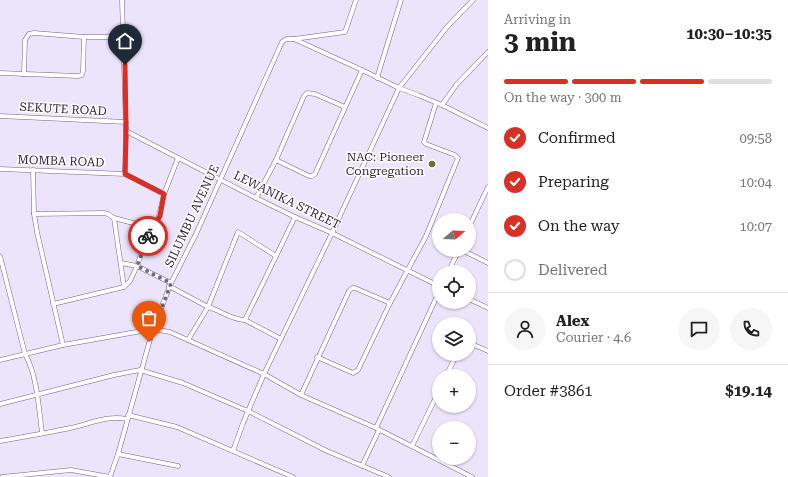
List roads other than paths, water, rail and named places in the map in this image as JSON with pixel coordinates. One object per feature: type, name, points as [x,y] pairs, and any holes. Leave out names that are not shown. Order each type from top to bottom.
[{"type":"street","points":[[122,0],[126,122],[125,174]]},
{"type":"street","points":[[294,39],[345,32],[356,0]]},
{"type":"street","points":[[377,78],[401,0]]},
{"type":"street","points":[[233,451],[264,374],[332,233],[399,88],[447,27],[471,0]]},
{"type":"street","points":[[24,74],[25,40],[29,34],[34,33],[84,37],[124,37]]},
{"type":"street","points":[[0,73],[82,75],[84,37]]},
{"type":"street","name":"SILUMBU AVENUE","points":[[110,477],[118,454],[140,370],[153,329],[170,285],[221,180],[282,42],[286,39],[294,39]]},
{"type":"street","points":[[294,39],[399,88],[442,105],[488,128]]},
{"type":"street","points":[[442,105],[458,84],[488,52]]},
{"type":"street","points":[[276,160],[312,176],[315,174],[362,70]]},
{"type":"street","points":[[256,198],[276,160],[304,96],[307,93],[315,94],[345,107]]},
{"type":"street","points":[[317,357],[350,372],[356,372],[390,303],[426,236],[458,158],[455,155],[424,142],[436,103]]},
{"type":"street","name":"SEKUTE ROAD","points":[[0,116],[126,122]]},
{"type":"street","name":"LEWANIKA STREET","points":[[126,131],[256,198],[332,233],[432,282]]},
{"type":"street","points":[[53,304],[124,287],[130,281],[145,242],[160,216],[164,194],[178,158]]},
{"type":"street","name":"MOMBA ROAD","points":[[0,169],[125,174],[164,194]]},
{"type":"street","points":[[33,170],[34,214],[37,232],[63,345]]},
{"type":"street","points":[[476,213],[488,186]]},
{"type":"street","points":[[34,214],[104,213],[114,218],[152,228]]},
{"type":"street","points":[[245,320],[295,217]]},
{"type":"street","points":[[114,218],[124,287]]},
{"type":"street","points":[[188,340],[208,306],[238,232],[276,256]]},
{"type":"street","points":[[0,256],[2,273],[25,354],[29,360],[33,373],[42,433]]},
{"type":"street","points":[[476,256],[488,262]]},
{"type":"street","points":[[121,263],[137,266],[208,306],[239,320],[245,320],[280,340]]},
{"type":"street","points":[[301,395],[317,357],[349,291],[352,288],[356,288],[390,303]]},
{"type":"street","points":[[476,302],[488,308]]},
{"type":"street","points":[[362,466],[432,308]]},
{"type":"street","points":[[0,360],[63,345],[153,329],[170,332],[264,374],[301,395],[378,429],[472,477]]},
{"type":"street","points":[[476,346],[488,351]]},
{"type":"street","points":[[0,404],[140,370],[183,382],[248,411],[304,440],[388,477]]},
{"type":"street","points":[[412,446],[432,405]]},
{"type":"street","points":[[0,441],[71,428],[104,418],[128,417],[177,427],[293,477]]},
{"type":"street","points":[[118,454],[178,466]]},
{"type":"street","points":[[2,477],[43,475],[71,470],[110,477]]},
{"type":"place","name":"NAC: Pioneer Congregation","points":[[432,164]]}]
